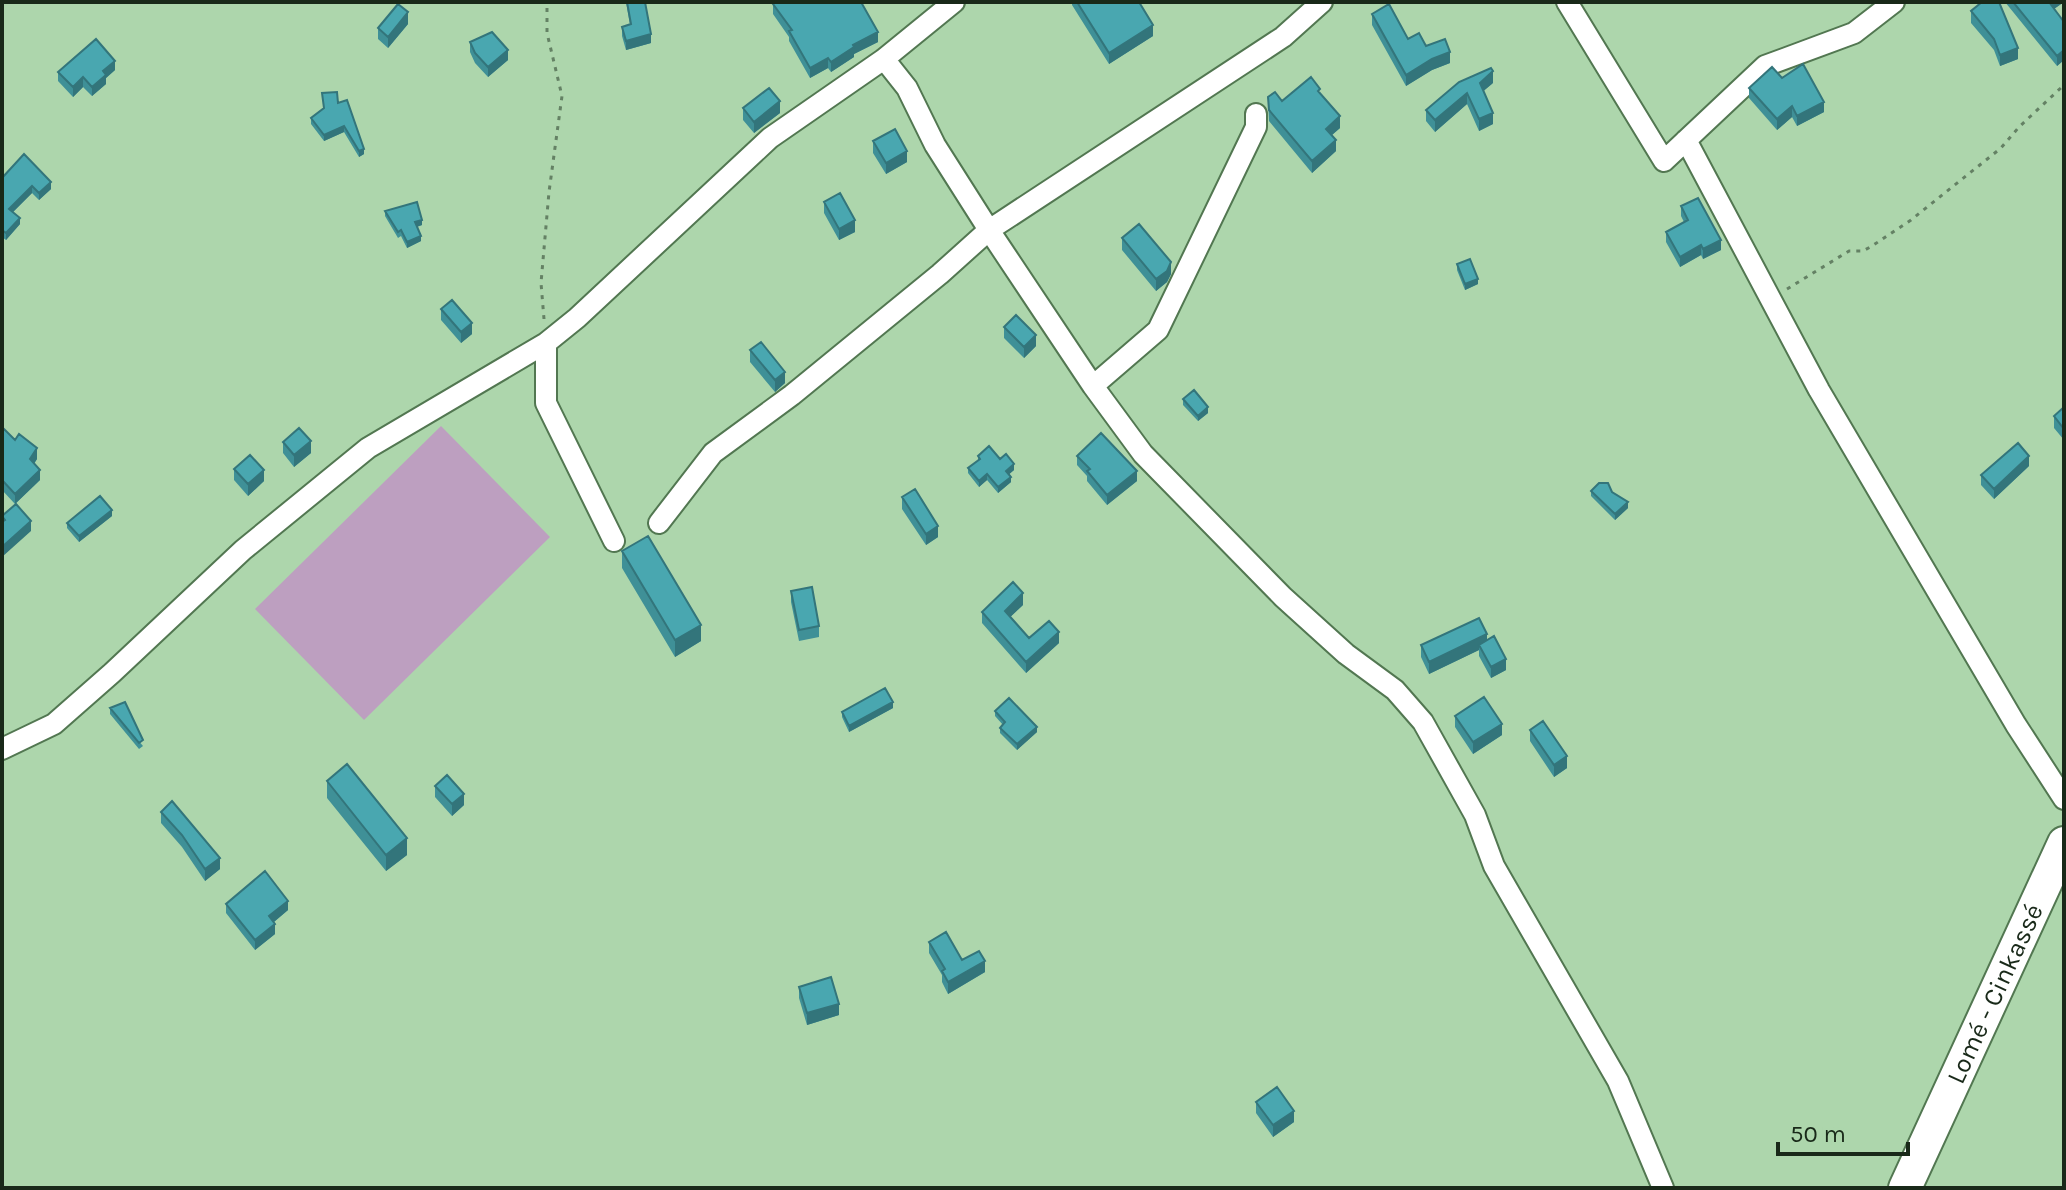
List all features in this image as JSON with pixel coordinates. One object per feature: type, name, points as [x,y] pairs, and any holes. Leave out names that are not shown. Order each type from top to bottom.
[{"type":"highway","name":"Lomé - Cinkassé","points":[[1905,1188],[2064,843]]},
{"type":"street","points":[[2,749],[54,724],[243,550],[368,448],[546,343],[577,318],[770,138],[884,59],[954,2]]},
{"type":"street","points":[[659,523],[713,453],[792,395],[989,230],[1283,37],[1322,2]]},
{"type":"street","points":[[1567,2],[1664,161],[1765,66],[1854,33],[1894,2]]},
{"type":"street","points":[[884,59],[907,88],[935,145],[989,230],[1093,386],[1143,454],[1283,597],[1346,654],[1395,690],[1423,722],[1475,815],[1494,866],[1618,1081],[1663,1188]]},
{"type":"street","points":[[1093,386],[1158,330],[1256,127],[1256,114]]},
{"type":"street","points":[[1686,140],[1819,390],[2016,725],[2064,799]]},
{"type":"street","points":[[546,343],[546,403],[614,541]]},
{"type":"path","points":[[546,343],[541,283],[562,96],[547,33],[547,2]]},
{"type":"path","points":[[1771,300],[1849,251],[1863,251],[1911,220],[2001,148],[2064,85]]},
{"type":"shaded area","points":[[441,426],[550,537],[364,720],[255,609]]},
{"type":"building","points":[[627,2],[645,2],[651,34],[626,41],[622,27],[631,24]]},
{"type":"building","points":[[861,2],[878,32],[853,45],[831,62],[828,58],[810,68],[789,31],[792,30],[773,4]]},
{"type":"building","points":[[1077,2],[1139,2],[1153,25],[1109,53]]},
{"type":"building","points":[[1982,2],[1999,2],[2018,48],[2000,55],[1994,39],[1971,11]]},
{"type":"building","points":[[2013,2],[2049,2],[2064,22],[2064,50],[2057,56]]},
{"type":"building","points":[[398,4],[408,12],[388,37],[378,28]]},
{"type":"building","points":[[1389,4],[1408,39],[1419,33],[1426,46],[1445,39],[1450,52],[1406,75],[1372,14]]},
{"type":"building","points":[[492,32],[508,50],[488,67],[470,42]]},
{"type":"building","points":[[96,39],[115,61],[103,71],[106,75],[92,87],[83,77],[73,87],[58,72]]},
{"type":"building","points":[[1803,64],[1824,102],[1797,116],[1792,106],[1777,119],[1749,88],[1772,67],[1782,78]]},
{"type":"building","points":[[1491,68],[1493,71],[1480,83],[1493,113],[1479,119],[1467,93],[1435,120],[1426,110],[1459,82]]},
{"type":"building","points":[[1311,77],[1320,89],[1318,91],[1340,116],[1326,129],[1336,140],[1312,161],[1269,110],[1268,97],[1275,92],[1282,101]]},
{"type":"building","points":[[769,88],[780,101],[754,122],[743,108]]},
{"type":"building","points":[[337,92],[338,103],[347,100],[364,149],[359,151],[344,126],[324,135],[311,118],[324,108],[322,93]]},
{"type":"building","points":[[895,129],[907,151],[886,163],[873,141]]},
{"type":"building","points":[[24,154],[51,182],[39,193],[32,186],[9,209],[20,218],[6,233],[2,230],[2,178]]},
{"type":"building","points":[[840,193],[855,220],[839,229],[824,202]]},
{"type":"building","points":[[1698,198],[1721,240],[1703,249],[1701,245],[1680,257],[1666,232],[1688,220],[1681,206]]},
{"type":"building","points":[[417,202],[422,220],[415,222],[421,236],[407,242],[385,211]]},
{"type":"building","points":[[1139,224],[1171,262],[1167,271],[1156,279],[1122,238]]},
{"type":"building","points":[[1470,259],[1478,279],[1465,284],[1457,264]]},
{"type":"building","points":[[452,300],[472,323],[461,332],[441,309]]},
{"type":"building","points":[[1016,315],[1036,335],[1024,347],[1004,327]]},
{"type":"building","points":[[761,342],[785,372],[775,380],[750,350]]},
{"type":"building","points":[[1194,390],[1208,407],[1198,416],[1183,399]]},
{"type":"building","points":[[2064,407],[2064,429],[2054,416]]},
{"type":"building","points":[[299,428],[311,441],[294,455],[283,442]]},
{"type":"building","points":[[4,429],[15,440],[19,434],[37,448],[30,459],[40,470],[15,494],[2,480]]},
{"type":"building","points":[[1101,433],[1137,471],[1107,495],[1077,456]]},
{"type":"building","points":[[2018,443],[2029,456],[1994,489],[1981,475]]},
{"type":"building","points":[[989,446],[1000,459],[1006,454],[1014,464],[1006,471],[1011,477],[998,487],[987,474],[979,481],[968,468],[980,459],[978,456]]},
{"type":"building","points":[[250,455],[264,470],[248,484],[234,469]]},
{"type":"building","points":[[1599,483],[1608,483],[1612,492],[1628,502],[1615,514],[1591,491]]},
{"type":"building","points":[[915,489],[938,526],[926,534],[902,497]]},
{"type":"building","points":[[100,496],[112,510],[79,536],[67,523]]},
{"type":"building","points":[[16,504],[31,521],[2,547],[2,522],[5,520],[2,516]]},
{"type":"building","points":[[648,536],[701,625],[675,640],[622,551]]},
{"type":"building","points":[[1013,582],[1023,593],[1005,611],[1029,638],[1049,621],[1059,632],[1026,662],[982,612]]},
{"type":"building","points":[[812,587],[819,626],[799,630],[791,591]]},
{"type":"building","points":[[1479,618],[1487,634],[1429,662],[1421,645]]},
{"type":"building","points":[[1494,636],[1506,659],[1491,667],[1479,645]]},
{"type":"building","points":[[885,688],[893,702],[849,726],[842,712]]},
{"type":"building","points":[[1484,697],[1502,724],[1473,742],[1455,716]]},
{"type":"building","points":[[1009,698],[1037,727],[1017,744],[1000,728],[1005,722],[995,711]]},
{"type":"building","points":[[125,702],[143,740],[139,743],[110,708]]},
{"type":"building","points":[[1543,721],[1567,756],[1554,765],[1530,730]]},
{"type":"building","points":[[347,764],[407,838],[386,855],[327,781]]},
{"type":"building","points":[[447,775],[464,794],[452,804],[435,786]]},
{"type":"building","points":[[172,801],[220,858],[205,869],[182,835],[161,812]]},
{"type":"building","points":[[265,871],[288,901],[269,916],[275,924],[255,940],[226,904]]},
{"type":"building","points":[[946,932],[962,960],[979,951],[985,961],[948,982],[942,971],[945,969],[929,942]]},
{"type":"building","points":[[831,977],[839,1004],[807,1013],[799,987]]},
{"type":"building","points":[[1277,1087],[1294,1111],[1273,1125],[1256,1102]]}]
